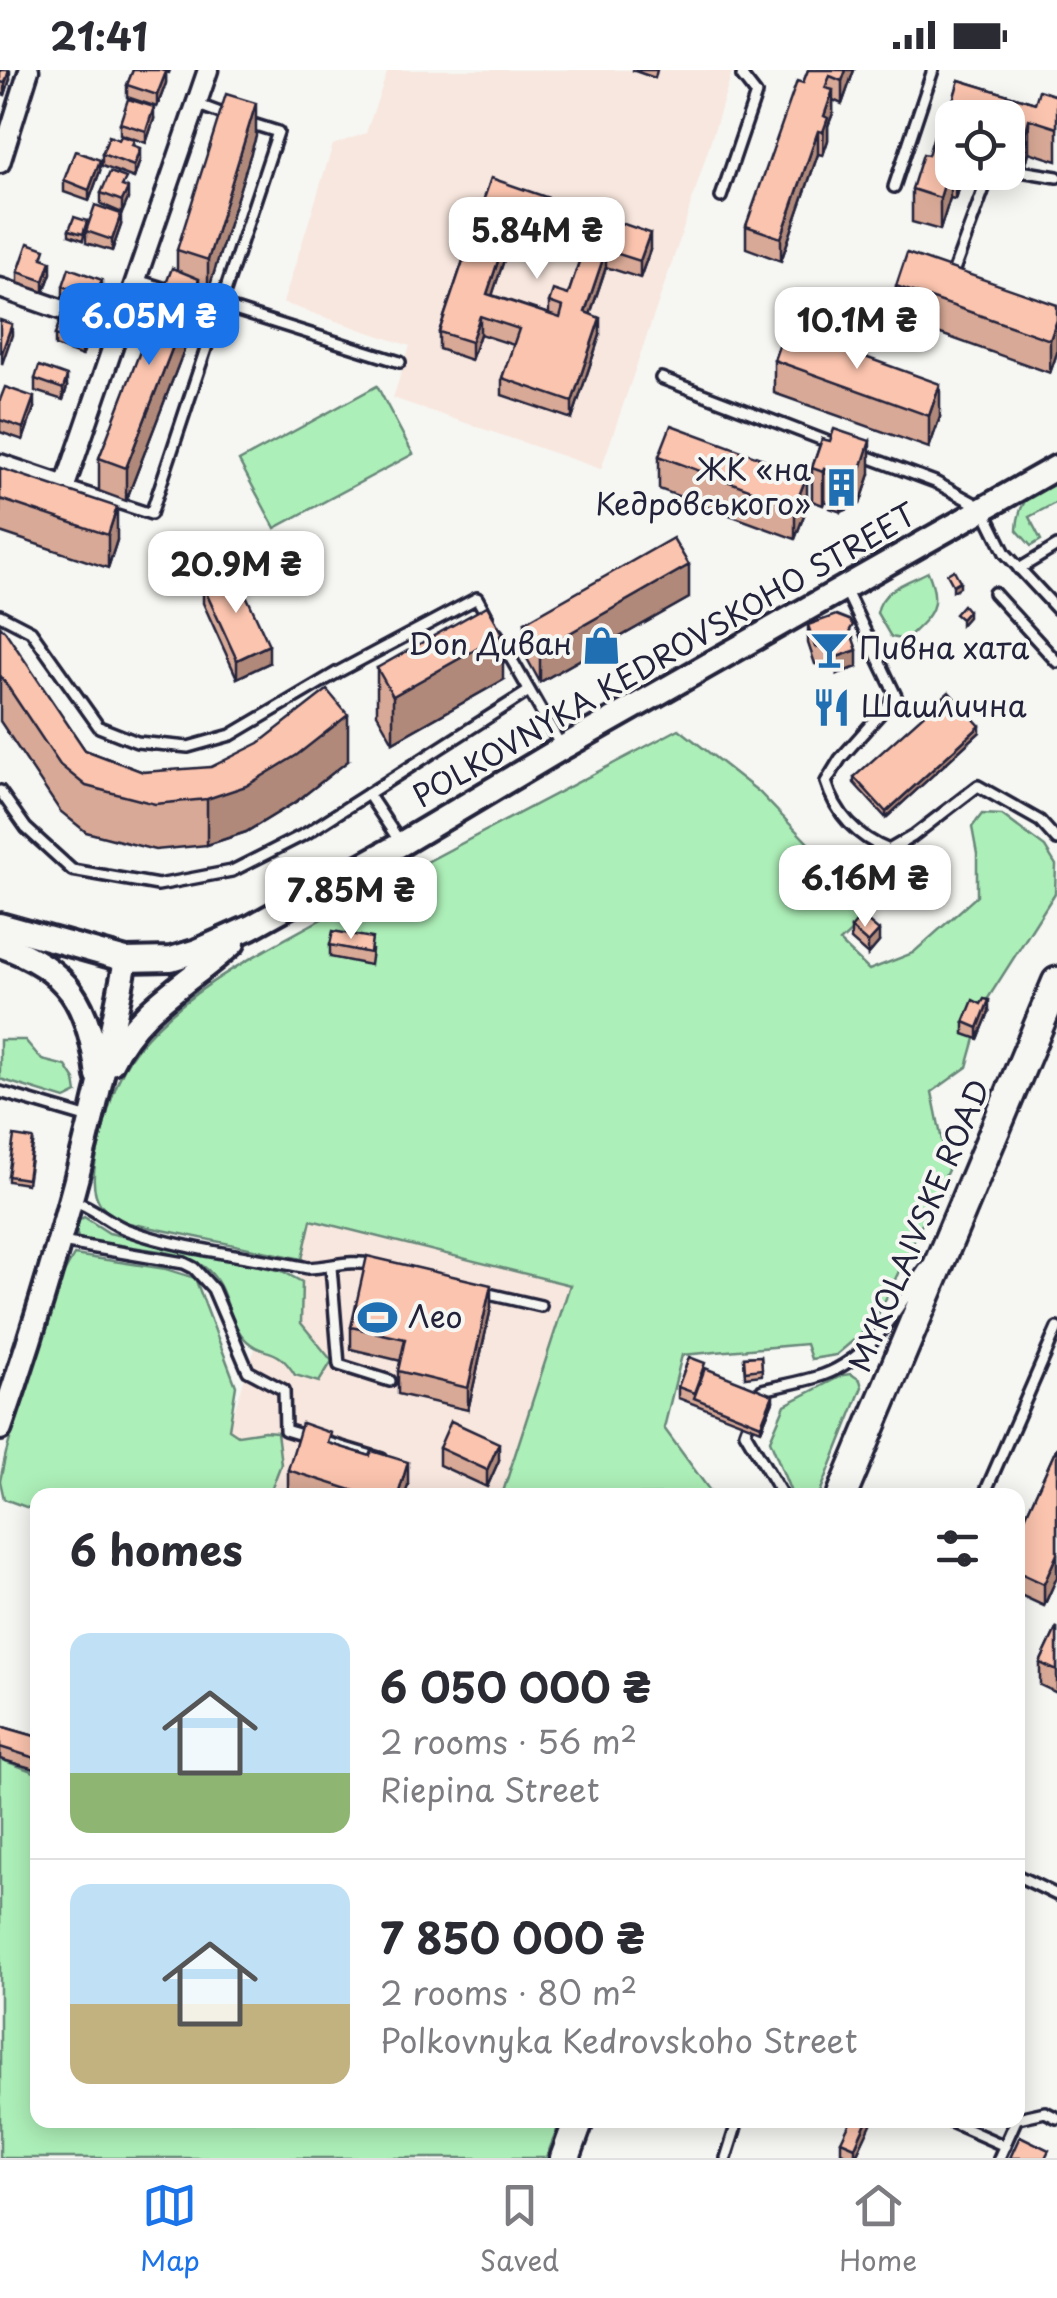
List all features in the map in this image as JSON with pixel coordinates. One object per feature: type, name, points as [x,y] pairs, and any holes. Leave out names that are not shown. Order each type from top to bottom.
[{"type":"main road","name":"MYKOLAIVSKE ROAD","points":[[845,1488],[1057,982]]},
{"type":"main road","points":[[565,2158],[576,2128]]},
{"type":"street","points":[[0,164],[30,70]]},
{"type":"street","points":[[0,464],[65,486],[208,70]]},
{"type":"street","points":[[0,288],[120,330]]},
{"type":"street","name":"POLKOVNYKA KEDROVSKOHO STREET","points":[[0,1428],[59,1241],[92,1119],[126,960],[171,959],[250,927],[402,844],[562,748],[1057,467]]},
{"type":"street","points":[[0,925],[126,960]]},
{"type":"street","name":"POLKOVNYKA KEDROVSKOHO STREET","points":[[99,1089],[115,1055],[156,1002],[214,960],[250,927]]},
{"type":"street","name":"POLKOVNYKA KEDROVSKOHO STREET","points":[[0,945],[35,958],[70,989],[85,1018],[99,1089]]},
{"type":"lane","points":[[720,197],[756,94],[742,76],[744,70]]},
{"type":"lane","points":[[894,186],[933,70]]},
{"type":"lane","points":[[65,486],[151,514],[278,132],[196,104]]},
{"type":"lane","points":[[1025,172],[1057,177]]},
{"type":"lane","points":[[967,289],[949,283],[983,190]]},
{"type":"lane","points":[[136,280],[400,362]]},
{"type":"lane","points":[[661,378],[915,473],[983,508],[1005,553],[1057,609]]},
{"type":"lane","points":[[1019,569],[1057,546]]},
{"type":"lane","points":[[844,587],[896,696],[840,759],[826,782],[833,805],[868,841],[890,850],[978,786],[1040,821],[1057,840]]},
{"type":"lane","points":[[994,593],[1057,662]]},
{"type":"lane","points":[[0,614],[30,631],[99,728],[138,742],[188,747],[231,735],[477,598],[562,748]]},
{"type":"lane","points":[[0,791],[26,828],[72,870],[158,885],[232,871],[307,833],[529,691]]},
{"type":"lane","points":[[368,794],[402,844]]},
{"type":"lane","points":[[0,1092],[92,1119]]},
{"type":"lane","points":[[70,1200],[84,1204],[116,1225],[155,1238],[308,1268],[331,1268],[353,1260],[387,1268]]},
{"type":"lane","points":[[778,1488],[745,1432],[762,1390],[824,1374],[852,1360],[878,1336],[961,1213]]},
{"type":"lane","points":[[59,1241],[194,1268],[213,1289],[248,1371],[284,1390],[285,1430],[388,1460]]},
{"type":"lane","points":[[331,1268],[339,1365],[390,1381]]},
{"type":"lane","points":[[474,1290],[541,1306]]},
{"type":"lane","points":[[987,1488],[1052,1352],[1057,1328]]},
{"type":"lane","points":[[1025,1880],[1057,1896]]},
{"type":"lane","points":[[1025,2117],[1044,2112],[1057,2118]]},
{"type":"lane","points":[[726,2158],[735,2128]]},
{"type":"lane","points":[[964,2128],[1005,2146]]},
{"type":"lane","points":[[999,2158],[1013,2128]]},
{"type":"shaded area","points":[[388,70],[733,70],[601,469],[393,398],[410,346],[283,303],[333,145],[366,133]]},
{"type":"shaded area","points":[[311,1220],[571,1285],[504,1488],[256,1488],[228,1429],[256,1345],[284,1357]]},
{"type":"green space","points":[[377,386],[413,454],[275,528],[239,461]]},
{"type":"green space","points":[[1057,478],[1057,502],[1029,517],[1041,540],[1031,546],[1017,530],[1020,511],[1034,492]]},
{"type":"green space","points":[[928,572],[934,594],[932,610],[905,640],[891,637],[877,613],[880,605],[896,587]]},
{"type":"green space","points":[[679,729],[759,792],[873,911],[840,942],[869,970],[913,953],[977,896],[977,854],[972,827],[982,814],[1002,815],[1045,847],[1056,865],[1055,893],[985,1003],[967,1067],[932,1092],[948,1170],[874,1323],[836,1355],[811,1359],[806,1344],[682,1355],[664,1428],[708,1488],[504,1488],[570,1285],[311,1220],[302,1259],[124,1222],[105,1210],[96,1195],[97,1154],[111,1099],[129,1061],[158,1026],[204,988],[256,955]]},
{"type":"green space","points":[[0,1040],[25,1040],[42,1060],[66,1066],[75,1080],[77,1093],[65,1099],[0,1079]]},
{"type":"green space","points":[[84,1217],[109,1233],[282,1271],[302,1282],[301,1323],[332,1361],[319,1382],[295,1375],[282,1359],[247,1341],[235,1325],[217,1281],[199,1264],[167,1252],[78,1238],[74,1224]]},
{"type":"green space","points":[[74,1255],[166,1269],[195,1278],[236,1386],[229,1429],[238,1435],[277,1432],[281,1464],[272,1488],[30,1488],[30,1508],[4,1499],[0,1481],[6,1453],[54,1290]]},
{"type":"green space","points":[[851,1374],[862,1387],[822,1488],[789,1488],[770,1440],[785,1405]]},
{"type":"green space","points":[[0,1759],[30,1770],[30,2128],[558,2128],[546,2158],[0,2158]]},
{"type":"building","points":[[0,70],[9,70],[5,83],[0,82]]},
{"type":"building","points":[[133,70],[166,72],[157,95],[127,85]]},
{"type":"building","points":[[808,70],[846,70],[842,81],[830,76],[825,88],[833,90],[824,116],[828,118],[823,132],[818,131],[781,238],[746,226],[797,81],[803,83]]},
{"type":"building","points":[[959,80],[1035,103],[1039,90],[1057,96],[1057,128],[1029,119],[1025,131],[1025,100],[953,100]]},
{"type":"building","points":[[226,94],[256,103],[208,260],[177,250]]},
{"type":"building","points":[[128,99],[154,107],[146,131],[120,123]]},
{"type":"building","points":[[935,132],[935,190],[942,190],[940,198],[912,189],[923,154],[928,155]]},
{"type":"building","points":[[109,136],[134,140],[132,145],[140,148],[134,166],[102,154]]},
{"type":"building","points":[[75,151],[100,160],[89,190],[64,180]]},
{"type":"building","points":[[110,172],[126,178],[122,186],[128,188],[122,201],[101,193]]},
{"type":"building","points":[[491,178],[650,233],[640,261],[606,250],[585,312],[600,318],[572,402],[502,378],[519,329],[480,316],[471,342],[439,332]],"holes":[[[512,219],[585,244],[568,295],[553,290],[549,302],[563,307],[560,318],[487,294]]]},
{"type":"building","points":[[95,205],[121,214],[112,240],[86,231]]},
{"type":"building","points":[[74,217],[87,221],[83,234],[69,230]]},
{"type":"building","points":[[28,243],[45,249],[42,258],[51,261],[44,281],[18,272]]},
{"type":"building","points":[[907,253],[1057,305],[1050,340],[896,286]]},
{"type":"building","points":[[69,268],[102,280],[95,298],[63,286]]},
{"type":"building","points":[[172,268],[199,279],[126,468],[99,458]]},
{"type":"building","points":[[62,314],[90,324],[82,345],[55,335]]},
{"type":"building","points":[[0,320],[12,324],[2,352],[0,352]]},
{"type":"building","points":[[785,328],[940,384],[929,416],[774,360]]},
{"type":"building","points":[[39,366],[67,376],[63,389],[35,379]]},
{"type":"building","points":[[5,387],[34,397],[23,428],[0,420]]},
{"type":"building","points":[[671,425],[807,475],[795,506],[659,456]]},
{"type":"building","points":[[834,429],[870,441],[860,472],[841,479],[830,476],[832,471],[812,468],[822,439],[830,441]]},
{"type":"building","points":[[0,468],[117,507],[108,535],[0,499]]},
{"type":"building","points":[[673,538],[689,565],[540,650],[525,622]]},
{"type":"building","points":[[954,570],[960,581],[953,585],[947,574]]},
{"type":"building","points":[[235,571],[269,645],[237,660],[203,586]]},
{"type":"building","points":[[963,605],[968,611],[961,619],[955,614]]},
{"type":"building","points":[[487,606],[503,634],[393,696],[377,668]]},
{"type":"building","points":[[836,615],[853,625],[850,630],[857,650],[837,657],[833,648],[815,647],[808,625]]},
{"type":"building","points":[[0,626],[85,750],[143,772],[211,767],[259,743],[327,690],[348,715],[297,755],[246,786],[207,799],[155,804],[86,786],[60,765],[0,675]]},
{"type":"building","points":[[949,692],[980,726],[886,812],[854,777]]},
{"type":"building","points":[[861,916],[879,931],[868,943],[851,928]]},
{"type":"building","points":[[333,931],[372,938],[370,953],[330,945]]},
{"type":"building","points":[[984,999],[989,1000],[978,1028],[964,1022],[973,1000],[981,1004]]},
{"type":"building","points":[[14,1136],[33,1139],[27,1179],[8,1176]]},
{"type":"building","points":[[367,1256],[491,1285],[468,1388],[398,1371],[405,1339],[351,1327]]},
{"type":"building","points":[[761,1356],[762,1369],[745,1371],[744,1357]]},
{"type":"building","points":[[689,1357],[705,1363],[694,1393],[678,1387]]},
{"type":"building","points":[[705,1368],[773,1395],[761,1425],[694,1398]]},
{"type":"building","points":[[451,1421],[499,1443],[487,1470],[439,1448]]},
{"type":"building","points":[[302,1423],[331,1433],[328,1443],[408,1462],[400,1488],[345,1488],[288,1470]]},
{"type":"building","points":[[1057,1447],[1057,1554],[1044,1584],[1025,1575],[1025,1518]]},
{"type":"building","points":[[1057,1627],[1057,1671],[1040,1663]]},
{"type":"building","points":[[0,1726],[30,1735],[30,1756],[0,1747]]},
{"type":"building","points":[[847,2128],[863,2128],[855,2147],[841,2141]]},
{"type":"building","points":[[1020,2136],[1049,2150],[1045,2158],[1010,2158]]},
{"type":"place","name":"ЖК «на Кедровського»","points":[[841,488]]},
{"type":"place","name":"Don Диван","points":[[602,645]]},
{"type":"place","name":"Пивна хата","points":[[829,649]]},
{"type":"place","name":"Шашлична","points":[[831,707]]},
{"type":"place","name":"Лео","points":[[378,1318]]}]
